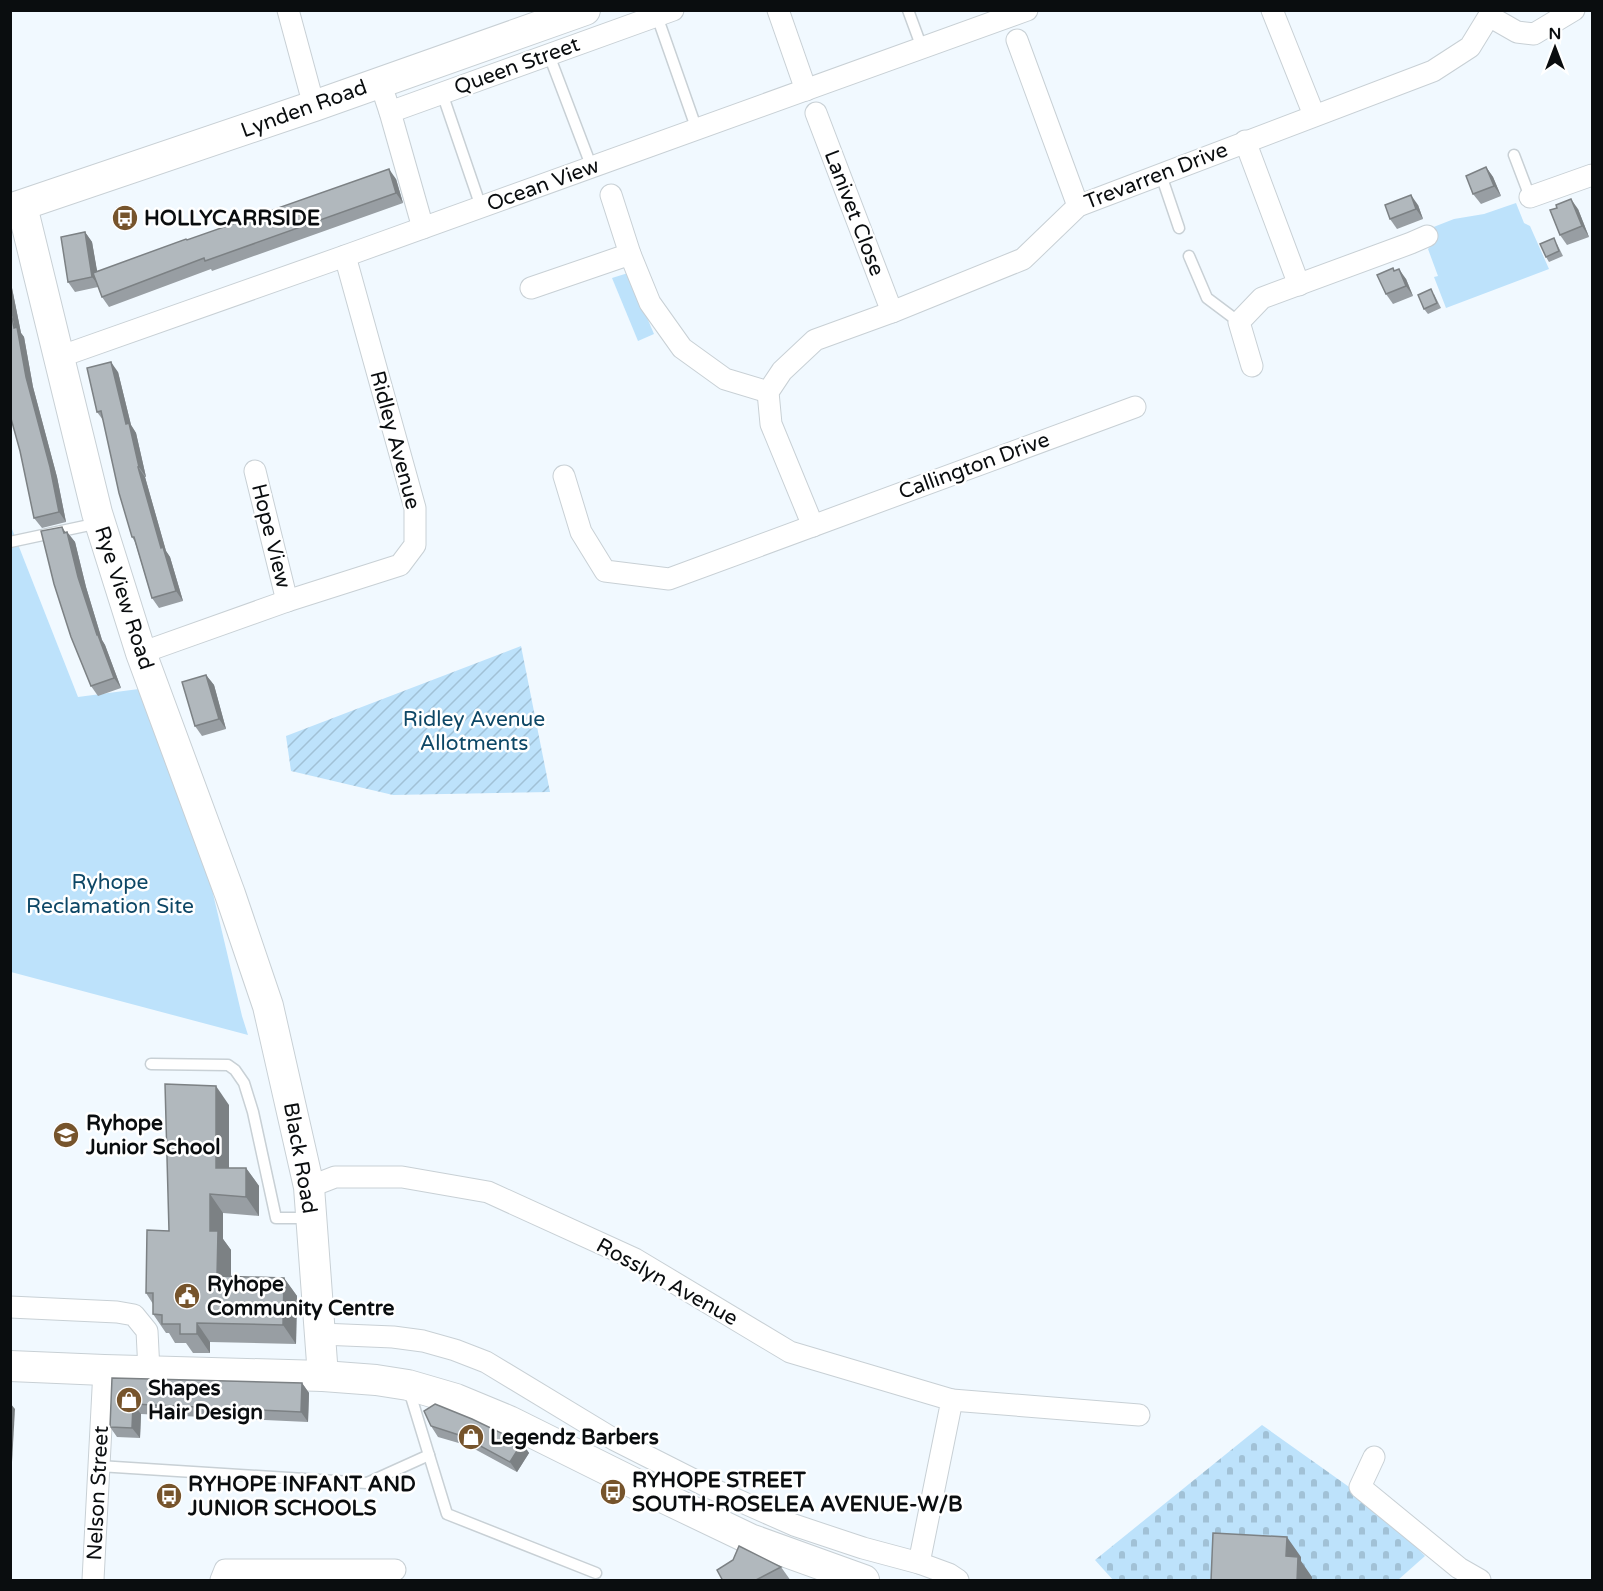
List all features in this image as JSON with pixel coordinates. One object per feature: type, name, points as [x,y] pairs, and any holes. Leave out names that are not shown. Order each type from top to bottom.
[{"type":"street","points":[[288,10],[314,106]]},
{"type":"street","name":"Lynden Road","points":[[16,208],[585,10]]},
{"type":"street","points":[[778,10],[806,90]]},
{"type":"street","name":"Ocean View","points":[[59,357],[592,168],[1027,10]]},
{"type":"street","points":[[1272,10],[1314,115]]},
{"type":"street","points":[[1489,13],[1516,32],[1534,34],[1574,10]]},
{"type":"street","name":"Queen Street","points":[[390,112],[665,13]]},
{"type":"street","name":"Trevarren Drive","points":[[768,392],[782,371],[815,340],[892,312],[1023,259],[1078,206],[1433,71],[1470,46],[1489,13]]},
{"type":"street","points":[[1017,40],[1078,206]]},
{"type":"street","points":[[380,82],[423,228]]},
{"type":"street","name":"Lanivet Close","points":[[816,113],[892,312]]},
{"type":"street","points":[[1245,141],[1299,285]]},
{"type":"street","points":[[1530,197],[1593,175]]},
{"type":"street","points":[[611,195],[630,254],[650,303],[682,348],[725,379],[768,392],[771,424],[813,525]]},
{"type":"street","name":"Rye View Road","points":[[16,208],[59,357],[100,523],[141,653],[230,894],[259,980]]},
{"type":"street","points":[[1252,366],[1239,322],[1262,298],[1427,236]]},
{"type":"street","points":[[531,288],[630,254]]},
{"type":"street","name":"Ridley Avenue","points":[[141,653],[287,601],[400,565],[415,545],[415,508],[345,256]]},
{"type":"street","name":"Callington Drive","points":[[564,476],[581,532],[605,571],[669,579],[1135,407]]},
{"type":"street","name":"Hope View","points":[[255,471],[287,601]]},
{"type":"street","name":"Black Road","points":[[259,980],[268,1006],[309,1186],[324,1376]]},
{"type":"street","name":"Rosslyn Avenue","points":[[309,1186],[335,1177],[402,1177],[488,1192],[635,1259],[790,1352],[952,1400],[1139,1415]]},
{"type":"street","points":[[10,1307],[117,1312],[134,1315],[147,1331],[149,1371]]},
{"type":"street","points":[[321,1334],[393,1337],[423,1341],[486,1362],[615,1440],[706,1486],[794,1524],[863,1548],[919,1563],[949,1574],[958,1581]]},
{"type":"street","points":[[10,1366],[324,1376],[408,1385],[456,1399],[508,1421],[750,1539],[854,1580]]},
{"type":"street","name":"Nelson Street","points":[[93,1581],[104,1370]]},
{"type":"street","points":[[919,1563],[952,1400]]},
{"type":"street","points":[[1374,1457],[1360,1486],[1459,1568],[1480,1581]]},
{"type":"street","points":[[221,1581],[225,1570],[395,1570]]},
{"type":"lane","points":[[908,10],[922,48]]},
{"type":"lane","points":[[665,13],[697,130]]},
{"type":"lane","points":[[549,55],[592,168]]},
{"type":"lane","points":[[442,93],[481,207]]},
{"type":"lane","points":[[1514,155],[1530,197]]},
{"type":"lane","points":[[1161,175],[1179,228]]},
{"type":"lane","points":[[1189,256],[1207,298],[1239,322]]},
{"type":"lane","points":[[10,542],[100,523]]},
{"type":"lane","points":[[151,1064],[228,1065],[235,1070],[244,1083],[253,1112],[276,1218],[312,1218]]},
{"type":"lane","points":[[408,1385],[447,1514],[596,1573]]},
{"type":"lane","points":[[99,1466],[367,1483],[429,1455]]},
{"type":"green space","points":[[1516,203],[1524,223],[1530,226],[1549,269],[1446,308],[1434,277],[1438,276],[1428,249],[1435,241],[1431,228],[1454,219],[1484,214]]},
{"type":"green space","points":[[628,273],[654,334],[638,341],[612,278]]},
{"type":"green space","name":"Ryhope Reclamation Site","points":[[10,524],[78,697],[154,687],[182,763],[248,1035],[11,972]]},
{"type":"green space","name":"Ridley Avenue Allotments","points":[[521,646],[550,792],[393,795],[291,771],[286,736]]},
{"type":"green space","points":[[1262,1425],[1359,1494],[1425,1556],[1398,1580],[1113,1580],[1095,1560]]},
{"type":"building","points":[[1486,167],[1494,186],[1473,194],[1466,176]]},
{"type":"building","points":[[389,169],[396,193],[205,261],[204,258],[102,297],[93,273]]},
{"type":"building","points":[[1411,195],[1416,209],[1390,219],[1385,205]]},
{"type":"building","points":[[1571,199],[1582,226],[1560,235],[1550,210]]},
{"type":"building","points":[[85,232],[92,277],[68,282],[61,237]]},
{"type":"building","points":[[1554,238],[1559,251],[1546,257],[1540,244]]},
{"type":"building","points":[[1393,268],[1394,271],[1399,269],[1406,286],[1386,294],[1377,275]]},
{"type":"building","points":[[1431,289],[1437,303],[1424,309],[1418,295]]},
{"type":"building","points":[[10,307],[14,328],[17,327],[26,377],[50,467],[59,512],[34,518],[10,415]]},
{"type":"building","points":[[111,362],[126,424],[129,423],[138,467],[176,591],[152,598],[119,493],[101,411],[97,412],[87,368]]},
{"type":"building","points":[[62,527],[64,533],[67,532],[78,577],[114,678],[91,686],[71,637],[54,584],[41,531]]},
{"type":"building","points":[[206,675],[219,719],[195,726],[182,682]]},
{"type":"building","points":[[165,1084],[216,1086],[216,1168],[246,1168],[246,1197],[210,1194],[210,1231],[218,1231],[217,1276],[284,1278],[283,1325],[197,1323],[197,1334],[180,1334],[180,1324],[162,1324],[162,1315],[153,1314],[153,1293],[146,1293],[147,1230],[169,1231]]},
{"type":"building","points":[[112,1378],[302,1383],[301,1412],[133,1404],[132,1428],[110,1427]]},
{"type":"building","points":[[435,1404],[522,1443],[510,1462],[462,1436],[431,1426],[424,1411]]},
{"type":"building","points":[[1213,1533],[1287,1537],[1286,1556],[1298,1557],[1297,1581],[1211,1581]]},
{"type":"building","points":[[739,1546],[781,1567],[754,1581],[723,1581],[717,1570],[733,1560]]},
{"type":"place","name":"HOLLYCARRSIDE","points":[[125,218]]},
{"type":"place","name":"Ryhope Junior School","points":[[66,1135]]},
{"type":"place","name":"Ryhope Community Centre","points":[[187,1296]]},
{"type":"place","name":"Shapes Hair Design","points":[[129,1400]]},
{"type":"place","name":"Legendz Barbers","points":[[471,1437]]},
{"type":"place","name":"RYHOPE STREET SOUTH-ROSELEA AVENUE-W/B","points":[[613,1492]]},
{"type":"place","name":"RYHOPE INFANT AND JUNIOR SCHOOLS","points":[[169,1496]]}]
